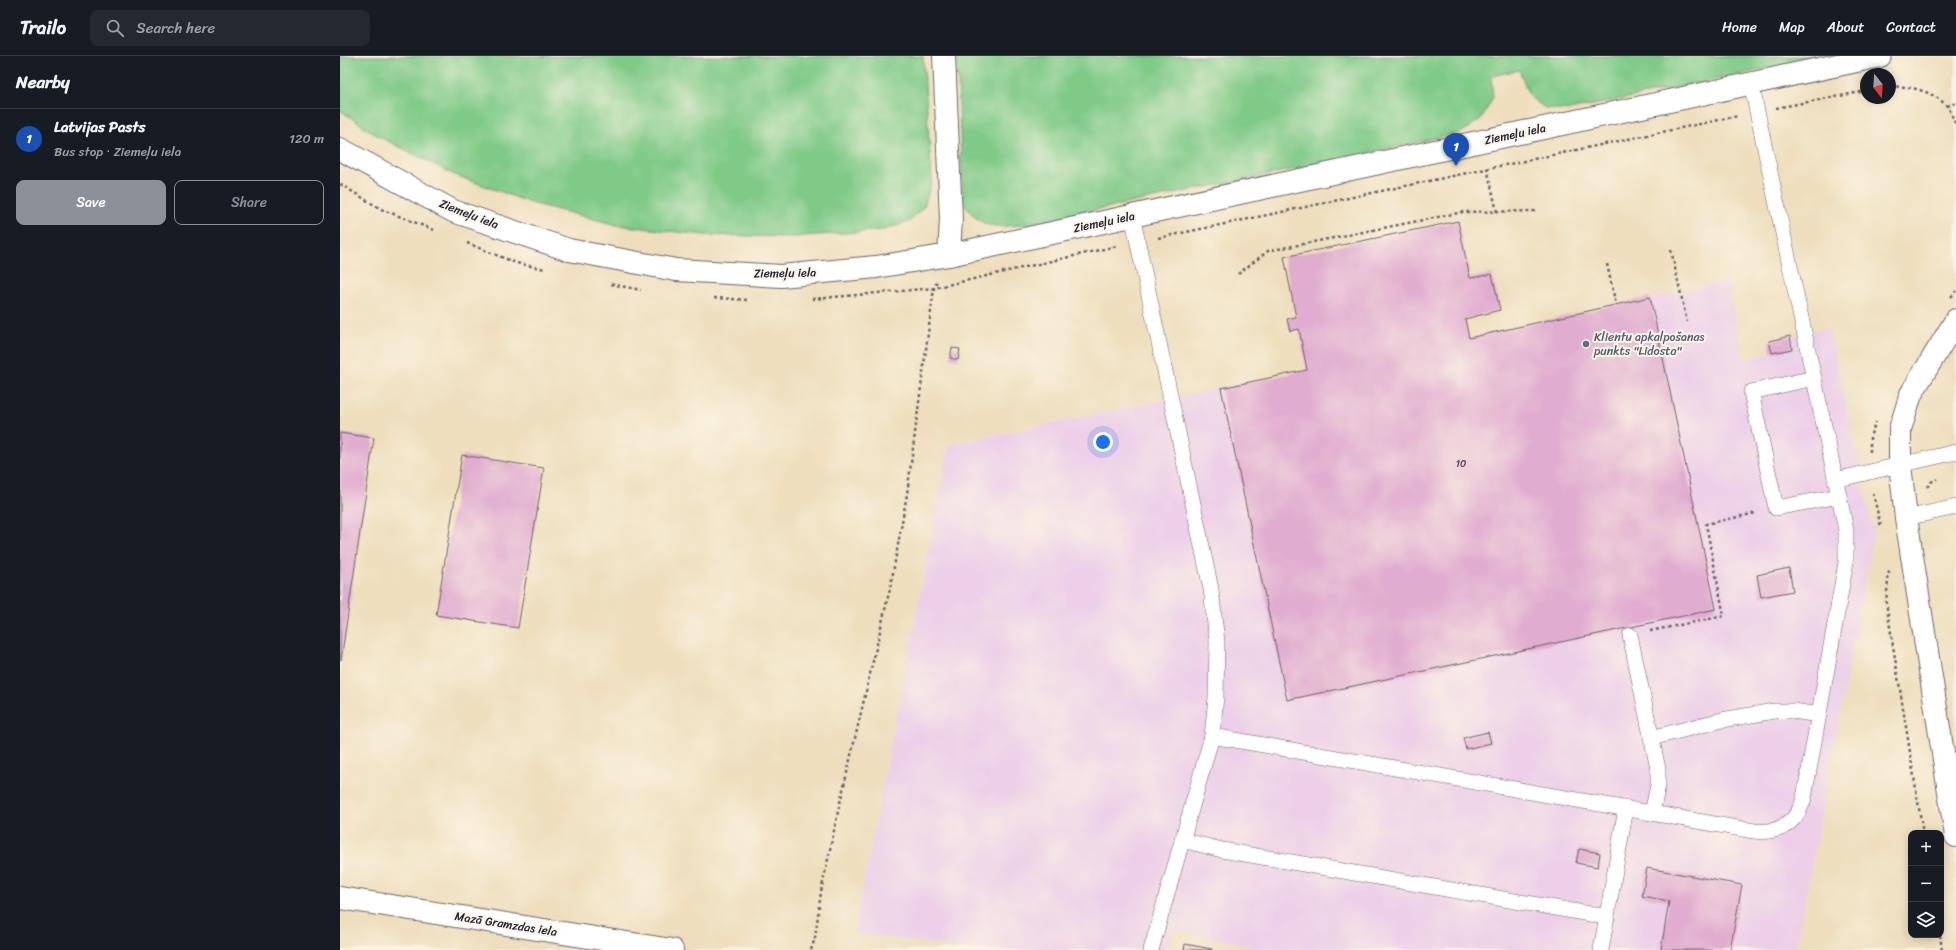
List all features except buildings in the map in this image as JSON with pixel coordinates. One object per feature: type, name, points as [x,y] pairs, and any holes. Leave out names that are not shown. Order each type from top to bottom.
[{"type":"street","points":[[944,56],[951,219],[948,255]]},
{"type":"street","name":"Ziemeļu iela","points":[[340,148],[453,211],[569,250],[676,270],[781,276],[876,267],[948,255],[1880,56]]},
{"type":"street","points":[[1956,320],[1911,394],[1900,429],[1900,464],[1906,518],[1956,836]]},
{"type":"street","name":"Mazā Gramzdas iela","points":[[340,898],[672,950]]},
{"type":"lane","points":[[1212,736],[1761,832],[1775,831],[1786,826],[1795,818],[1802,805],[1819,715],[1847,554],[1846,530],[1751,83]]},
{"type":"lane","points":[[1132,216],[1216,619],[1218,667],[1212,736],[1151,950]]},
{"type":"lane","points":[[1814,378],[1751,392],[1776,508],[1839,496]]},
{"type":"lane","points":[[1835,480],[1956,452]]},
{"type":"lane","points":[[1906,518],[1956,507]]},
{"type":"lane","points":[[1630,635],[1658,776],[1658,785],[1652,813]]},
{"type":"lane","points":[[1651,738],[1722,720],[1774,711],[1793,711],[1819,715]]},
{"type":"lane","points":[[1601,950],[1626,808]]},
{"type":"lane","points":[[1182,840],[1222,850],[1607,917]]},
{"type":"path","points":[[1896,87],[1904,86],[1924,92],[1947,106],[1956,125]]},
{"type":"path","points":[[1138,242],[1487,168],[1860,92]]},
{"type":"path","points":[[1947,106],[1956,103]]},
{"type":"path","points":[[1487,168],[1497,212]]},
{"type":"path","points":[[1238,274],[1268,251],[1463,212],[1536,211]]},
{"type":"path","points":[[1672,250],[1687,322]]},
{"type":"path","points":[[811,950],[815,938],[821,892],[837,815],[893,576],[907,494],[934,288],[948,255]]},
{"type":"path","points":[[1607,264],[1616,305]]},
{"type":"path","points":[[1630,635],[1724,616],[1706,524],[1776,508]]},
{"type":"path","points":[[1940,938],[1942,950]]},
{"type":"shaded area","points":[[1458,221],[1470,278],[1492,274],[1500,310],[1465,319],[1470,338],[1727,281],[1744,360],[1771,353],[1769,341],[1829,328],[1874,533],[1796,950],[1261,950],[1261,948],[1173,929],[1167,950],[979,950],[854,933],[949,445],[1307,370],[1299,329],[1290,331],[1287,319],[1296,317],[1284,257]]},
{"type":"green space","points":[[340,56],[923,56],[932,181],[924,206],[910,221],[884,230],[791,237],[704,235],[617,225],[531,203],[455,175],[378,136],[340,110]]},
{"type":"green space","points":[[957,56],[1829,56],[1569,110],[1545,108],[1530,97],[1519,70],[1491,76],[1493,97],[1482,118],[1462,132],[1340,160],[1021,225],[994,226],[982,222],[976,218],[963,203]]},
{"type":"place","name":"Latvijas Pasts","points":[[1456,166]]},
{"type":"place","name":"Klientu apkalpošanas punkts \"Lidosta\"","points":[[1586,344]]}]
